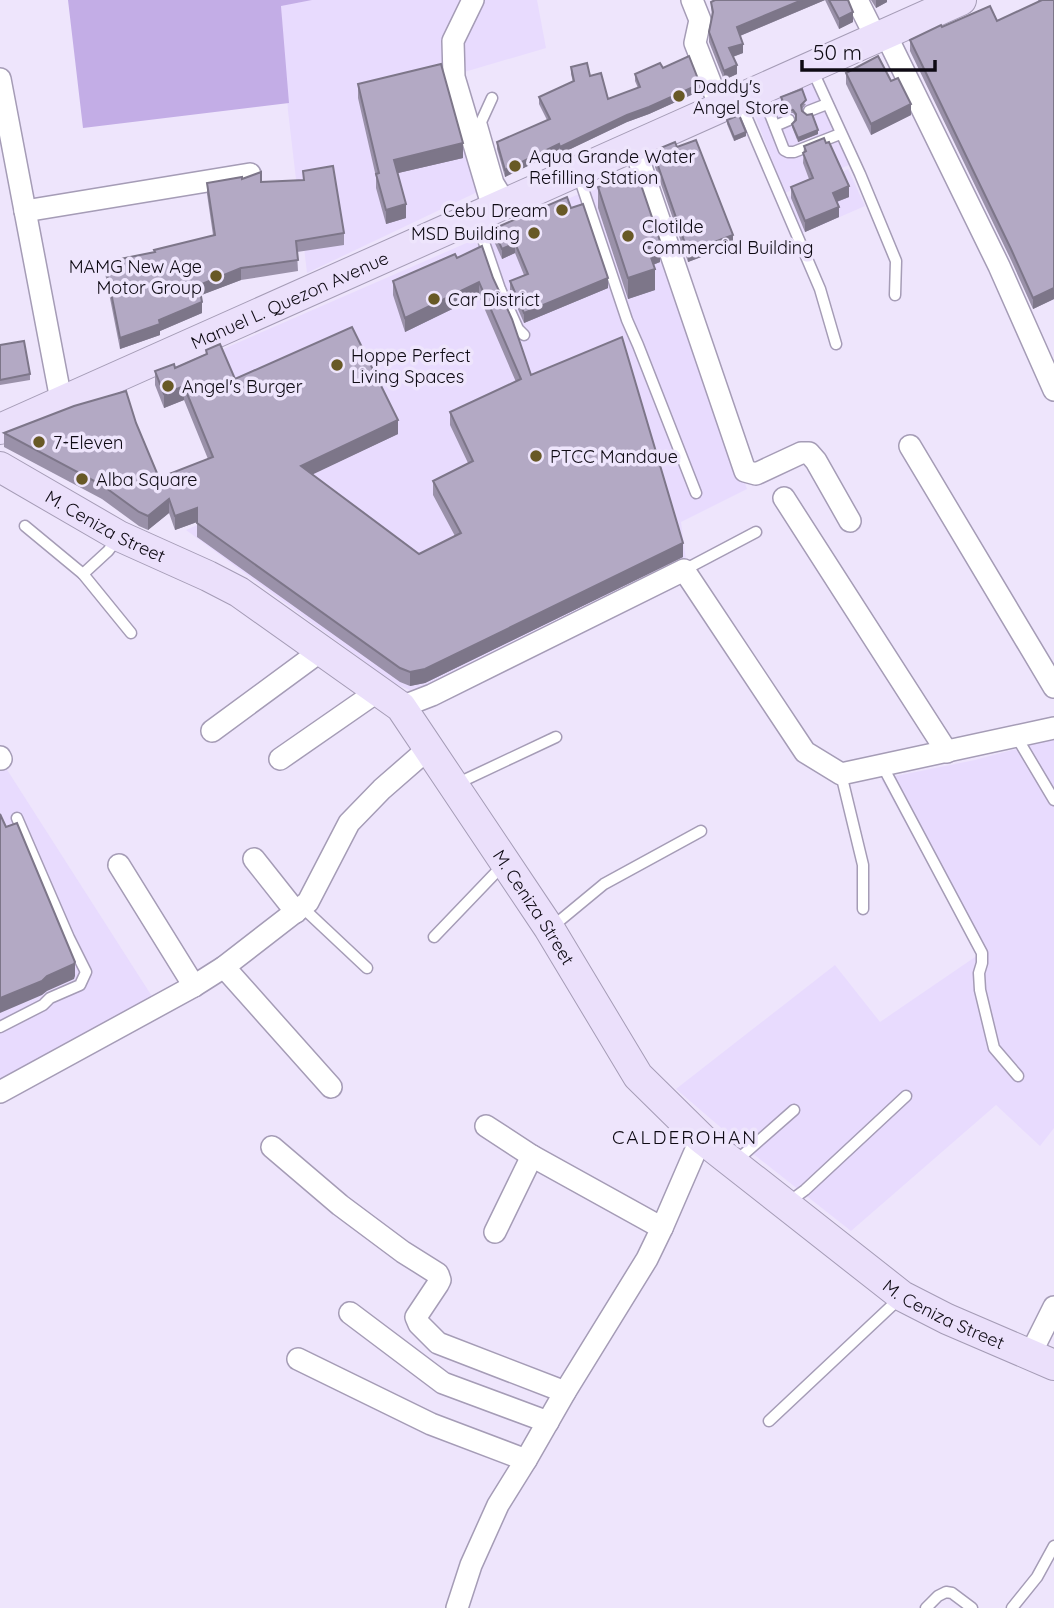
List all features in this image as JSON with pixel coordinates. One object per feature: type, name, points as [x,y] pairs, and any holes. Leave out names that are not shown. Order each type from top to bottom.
[{"type":"street","points":[[473,0],[453,41],[454,77],[493,208]]},
{"type":"street","points":[[692,0],[700,20],[695,43],[740,99]]},
{"type":"street","points":[[857,0],[881,36],[999,266],[1047,353],[1054,390]]},
{"type":"street","name":"Manuel L. Quezon Avenue","points":[[0,429],[961,0]]},
{"type":"street","points":[[0,79],[61,400]]},
{"type":"street","points":[[634,145],[745,471],[756,474],[802,453],[809,453],[849,521]]},
{"type":"street","points":[[25,211],[250,174]]},
{"type":"street","points":[[910,446],[1054,687]]},
{"type":"street","name":"M. Ceniza Street","points":[[0,467],[118,536],[208,576],[239,593],[389,699],[429,748],[549,928],[638,1076],[701,1138],[902,1296],[947,1319],[1042,1360]]},
{"type":"street","points":[[784,498],[947,752]]},
{"type":"street","points":[[280,759],[389,699],[432,695],[684,570],[805,752],[841,774],[1054,728]]},
{"type":"street","points":[[212,731],[322,650]]},
{"type":"street","points":[[0,1092],[194,986],[224,967],[299,909],[308,901],[349,823],[382,789],[429,748]]},
{"type":"street","points":[[254,859],[299,909]]},
{"type":"street","points":[[118,865],[194,986]]},
{"type":"street","points":[[224,967],[331,1087]]},
{"type":"street","points":[[486,1126],[532,1156],[662,1228]]},
{"type":"street","points":[[457,1608],[471,1565],[498,1506],[646,1259],[701,1138]]},
{"type":"street","points":[[272,1147],[340,1205],[438,1274],[438,1284],[416,1317],[419,1324],[438,1343],[565,1392]]},
{"type":"street","points":[[495,1232],[532,1156]]},
{"type":"street","points":[[1042,1360],[1054,1307]]},
{"type":"street","points":[[350,1313],[443,1383],[548,1422]]},
{"type":"street","points":[[298,1359],[431,1424],[526,1460]]},
{"type":"lane","points":[[811,67],[896,261],[895,295]]},
{"type":"lane","points":[[492,98],[481,122],[498,181],[493,208],[500,289],[524,335]]},
{"type":"lane","points":[[740,99],[775,126],[788,152],[840,134]]},
{"type":"lane","points":[[740,99],[820,289],[836,344]]},
{"type":"lane","points":[[809,111],[827,104]]},
{"type":"lane","points":[[775,126],[789,120]]},
{"type":"lane","points":[[577,171],[626,320],[696,493]]},
{"type":"lane","points":[[26,526],[83,574],[131,633]]},
{"type":"lane","points":[[684,570],[756,532]]},
{"type":"lane","points":[[83,574],[108,551],[118,536]]},
{"type":"lane","points":[[1016,736],[1054,800]]},
{"type":"lane","points":[[454,785],[556,737]]},
{"type":"lane","points":[[882,765],[982,953],[980,990],[991,1040],[994,1048],[1018,1076]]},
{"type":"lane","points":[[841,774],[863,865],[863,909]]},
{"type":"lane","points":[[0,1027],[43,1005],[50,998],[80,985],[86,972],[17,818]]},
{"type":"lane","points":[[549,928],[604,884],[701,831]]},
{"type":"lane","points":[[434,937],[505,863]]},
{"type":"lane","points":[[299,909],[367,968]]},
{"type":"lane","points":[[785,1204],[805,1190],[906,1096]]},
{"type":"lane","points":[[733,1164],[794,1110]]},
{"type":"lane","points":[[769,1421],[902,1296]]},
{"type":"lane","points":[[1012,1608],[1037,1577],[1054,1546]]},
{"type":"lane","points":[[926,1608],[946,1592],[952,1593],[972,1608]]},
{"type":"shaded area","points":[[68,0],[312,0],[281,6],[289,103],[83,128]]},
{"type":"shaded area","points":[[312,0],[537,0],[546,48],[461,73],[492,185],[307,273],[288,111],[281,5]]},
{"type":"shaded area","points":[[810,77],[849,165],[785,193],[750,103]]},
{"type":"shaded area","points":[[848,169],[865,206],[803,233],[788,197]]},
{"type":"shaded area","points":[[634,170],[747,489],[681,522],[686,560],[425,687],[410,690],[395,684],[186,530],[274,490],[221,350]]},
{"type":"shaded area","points":[[1054,739],[1054,1128],[1040,1146],[996,1105],[851,1231],[733,1138],[676,1089],[835,965],[880,1022],[978,955],[881,779],[975,760]]},
{"type":"shaded area","points":[[4,765],[153,998],[0,1079],[0,766]]},
{"type":"building","points":[[802,0],[737,27],[743,44],[729,48],[737,65],[724,71],[709,32],[713,12],[711,2]]},
{"type":"building","points":[[829,0],[848,0],[853,12],[839,19]]},
{"type":"building","points":[[1042,0],[1054,0],[1054,288],[1033,298],[910,40],[990,6],[997,21]]},
{"type":"building","points":[[689,56],[700,84],[505,170],[497,142],[550,119],[539,97],[574,81],[571,67],[587,63],[590,76],[601,73],[608,99],[640,87],[635,74],[660,63],[663,68]]},
{"type":"building","points":[[878,56],[891,81],[898,78],[911,104],[871,124],[846,73]]},
{"type":"building","points":[[441,64],[463,143],[394,160],[406,204],[386,210],[358,84]]},
{"type":"building","points":[[802,89],[806,100],[801,105],[802,111],[807,115],[812,114],[818,130],[798,138],[792,124],[796,120],[796,114],[793,110],[786,109],[781,97]]},
{"type":"building","points":[[739,115],[746,132],[734,137],[727,120]]},
{"type":"building","points":[[824,138],[826,143],[829,142],[849,186],[833,193],[839,207],[805,221],[791,187],[813,178],[803,153],[806,151],[804,146]]},
{"type":"building","points":[[696,140],[733,235],[688,252],[655,157],[660,155],[658,149],[675,142],[677,147]]},
{"type":"building","points":[[333,166],[344,233],[296,241],[298,260],[241,268],[199,285],[202,302],[159,320],[160,324],[120,338],[105,262],[155,252],[154,250],[215,235],[207,183],[242,179],[261,172],[261,182],[304,180],[303,171]]},
{"type":"building","name":"Clotilde Commercial Building","points":[[637,173],[660,241],[647,246],[655,269],[628,278],[598,187]]},
{"type":"building","points":[[567,197],[571,208],[583,204],[608,278],[524,313],[510,281],[528,274],[515,243],[502,249],[493,229]]},
{"type":"building","points":[[482,246],[512,319],[531,375],[622,337],[683,543],[425,669],[410,672],[400,668],[197,523],[197,508],[175,516],[169,499],[148,516],[102,485],[4,433],[74,406],[126,391],[159,478],[213,457],[184,386],[164,394],[155,371],[174,364],[175,368],[207,354],[206,350],[220,344],[235,379],[352,327],[398,420],[301,466],[419,554],[461,533],[433,481],[473,461],[450,412],[521,379],[479,282],[405,318],[393,281],[455,254],[457,258]]},
{"type":"building","points":[[24,341],[30,374],[0,380],[0,345]]},
{"type":"building","points":[[0,814],[6,827],[17,823],[75,962],[42,981],[0,998]]},
{"type":"place","name":"Daddy's Angel Store","points":[[679,96]]},
{"type":"place","name":"Aqua Grande Water Refilling Station","points":[[515,166]]},
{"type":"place","name":"Cebu Dream","points":[[562,210]]},
{"type":"place","name":"MSD Building","points":[[534,233]]},
{"type":"place","name":"Clotilde Commercial Building","points":[[628,236]]},
{"type":"place","name":"MAMG New Age Motor Group","points":[[216,276]]},
{"type":"place","name":"Car District","points":[[434,299]]},
{"type":"place","name":"Hoppe Perfect Living Spaces","points":[[337,365]]},
{"type":"place","name":"Angel's Burger","points":[[168,386]]},
{"type":"place","name":"7-Eleven","points":[[39,442]]},
{"type":"place","name":"PTCC Mandaue","points":[[536,456]]},
{"type":"place","name":"Alba Square","points":[[82,479]]},
{"type":"district","name":"CALDEROHAN","points":[[685,1137]]}]
